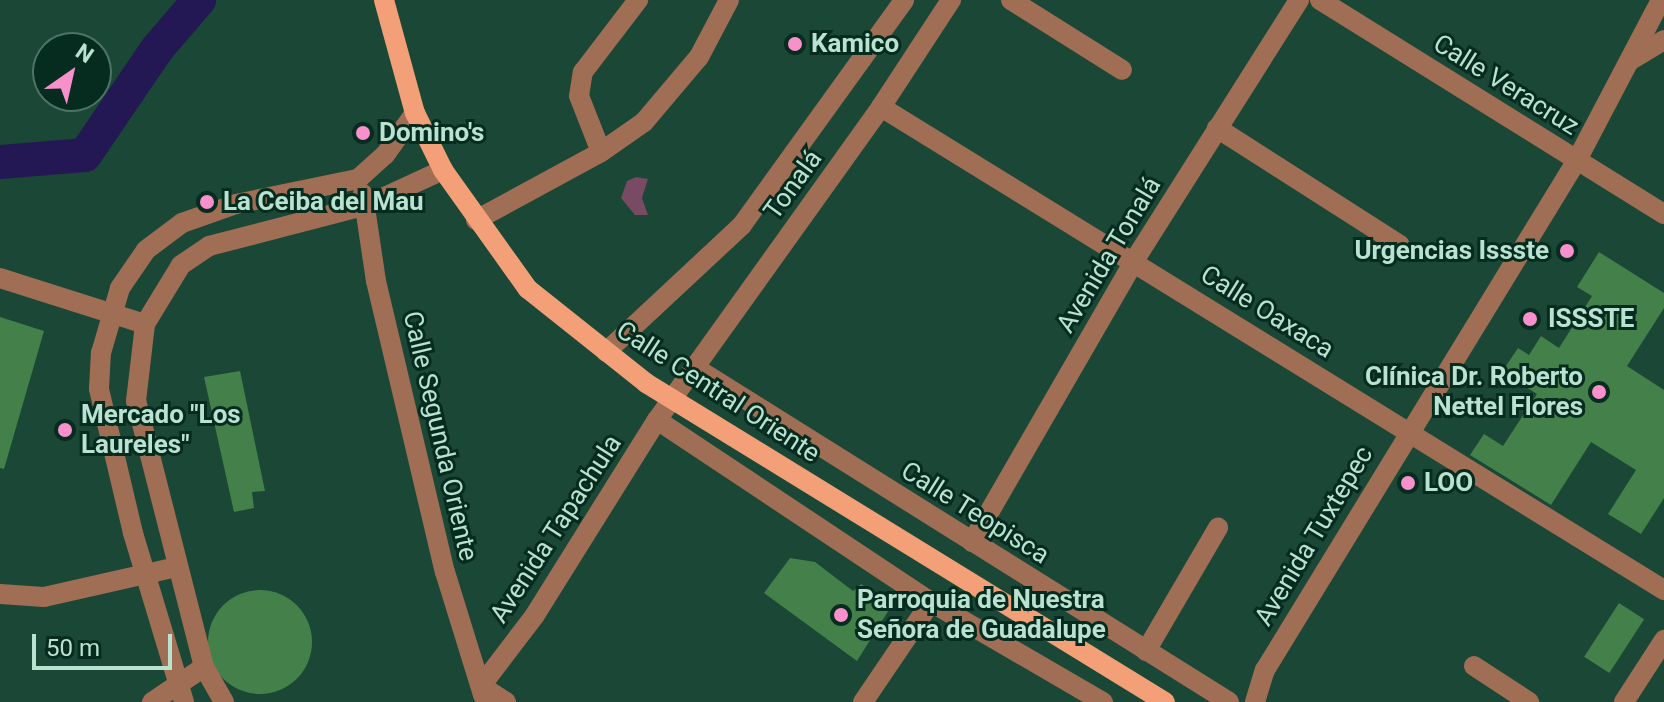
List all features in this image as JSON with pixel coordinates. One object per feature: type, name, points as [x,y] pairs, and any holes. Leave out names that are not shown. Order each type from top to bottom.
[{"type":"main road","name":"Calle Central Oriente","points":[[384,0],[415,113],[443,170],[528,289],[606,352],[672,398],[1165,702]]},
{"type":"street","points":[[601,152],[579,96],[583,72],[638,0]]},
{"type":"street","points":[[476,220],[625,140],[699,57],[729,0]]},
{"type":"street","points":[[606,352],[742,225],[904,0]]},
{"type":"street","name":"Tonalá","points":[[672,398],[881,107],[951,0]]},
{"type":"street","points":[[1011,0],[1122,70]]},
{"type":"street","name":"Avenida Tonalá","points":[[972,542],[1134,261],[1299,0]]},
{"type":"street","name":"Calle Veracruz","points":[[1320,0],[1664,214]]},
{"type":"street","name":"Avenida Tuxtepec","points":[[1255,702],[1265,670],[1407,430],[1577,160],[1656,8]]},
{"type":"street","points":[[1631,60],[1664,40]]},
{"type":"street","name":"Calle Oaxaca","points":[[881,107],[1664,590]]},
{"type":"street","points":[[180,694],[117,471],[99,389],[111,313],[120,288],[146,250],[182,223],[236,204],[358,179],[385,155],[415,113]]},
{"type":"street","points":[[1217,128],[1400,245]]},
{"type":"street","points":[[224,702],[204,667],[136,401],[145,324],[181,265],[209,246],[367,205],[443,170]]},
{"type":"street","name":"Calle Segunda Oriente","points":[[358,179],[367,205],[376,281],[445,572],[483,694]]},
{"type":"street","points":[[0,278],[145,324]]},
{"type":"street","name":"Calle Teopisca","points":[[694,367],[1231,702]]},
{"type":"street","name":"Avenida Tapachula","points":[[483,694],[672,398]]},
{"type":"street","points":[[657,420],[931,602],[1103,702]]},
{"type":"street","points":[[117,471],[150,463]]},
{"type":"street","points":[[1146,651],[1218,528]]},
{"type":"street","points":[[0,594],[44,597],[147,578],[177,567]]},
{"type":"street","points":[[863,702],[931,602]]},
{"type":"street","points":[[1624,702],[1664,640]]},
{"type":"street","points":[[1474,666],[1529,702]]},
{"type":"street","points":[[152,702],[180,694],[204,667]]},
{"type":"street","name":"Avenida Tuxtepec","points":[[1231,702],[1265,670]]},
{"type":"street","points":[[483,694],[506,702]]},
{"type":"shaded area","points":[[636,177],[648,179],[642,198],[648,215],[635,215],[621,198],[627,181]]},
{"type":"building","name":"Clínica Dr. Roberto Nettel Flores","points":[[1599,252],[1664,293],[1664,308],[1627,366],[1664,390],[1664,498],[1641,534],[1608,514],[1636,470],[1591,442],[1551,505],[1470,455],[1484,434],[1503,446],[1537,394],[1502,372],[1518,348],[1529,355],[1541,336],[1559,348],[1592,296],[1577,287]]},
{"type":"building","points":[[0,317],[44,331],[4,469],[0,468]]},
{"type":"building","points":[[240,371],[265,491],[252,492],[254,508],[234,512],[204,377]]},
{"type":"building","name":"Parroquia de Nuestra Señora de Guadalupe","points":[[790,558],[815,562],[853,591],[861,584],[892,605],[857,661],[764,593]]},
{"type":"building","points":[[260,590],[280,594],[297,605],[308,622],[312,642],[308,662],[297,679],[280,690],[260,694],[240,690],[223,679],[212,662],[208,642],[212,622],[223,605],[240,594]]},
{"type":"building","points":[[1619,603],[1644,619],[1609,673],[1584,657]]},
{"type":"waterway","points":[[0,162],[85,155],[157,49],[199,0]]},
{"type":"place","name":"Kamico","points":[[795,44]]},
{"type":"place","name":"Domino's","points":[[363,133]]},
{"type":"place","name":"La Ceiba del Mau","points":[[207,202]]},
{"type":"place","name":"Urgencias Issste","points":[[1567,251]]},
{"type":"place","name":"ISSSTE","points":[[1530,319]]},
{"type":"place","name":"Clínica Dr. Roberto Nettel Flores","points":[[1599,392]]},
{"type":"place","name":"Mercado \"Los Laureles\"","points":[[65,430]]},
{"type":"place","name":"LOO","points":[[1408,483]]},
{"type":"place","name":"Parroquia de Nuestra Señora de Guadalupe","points":[[841,615]]}]
